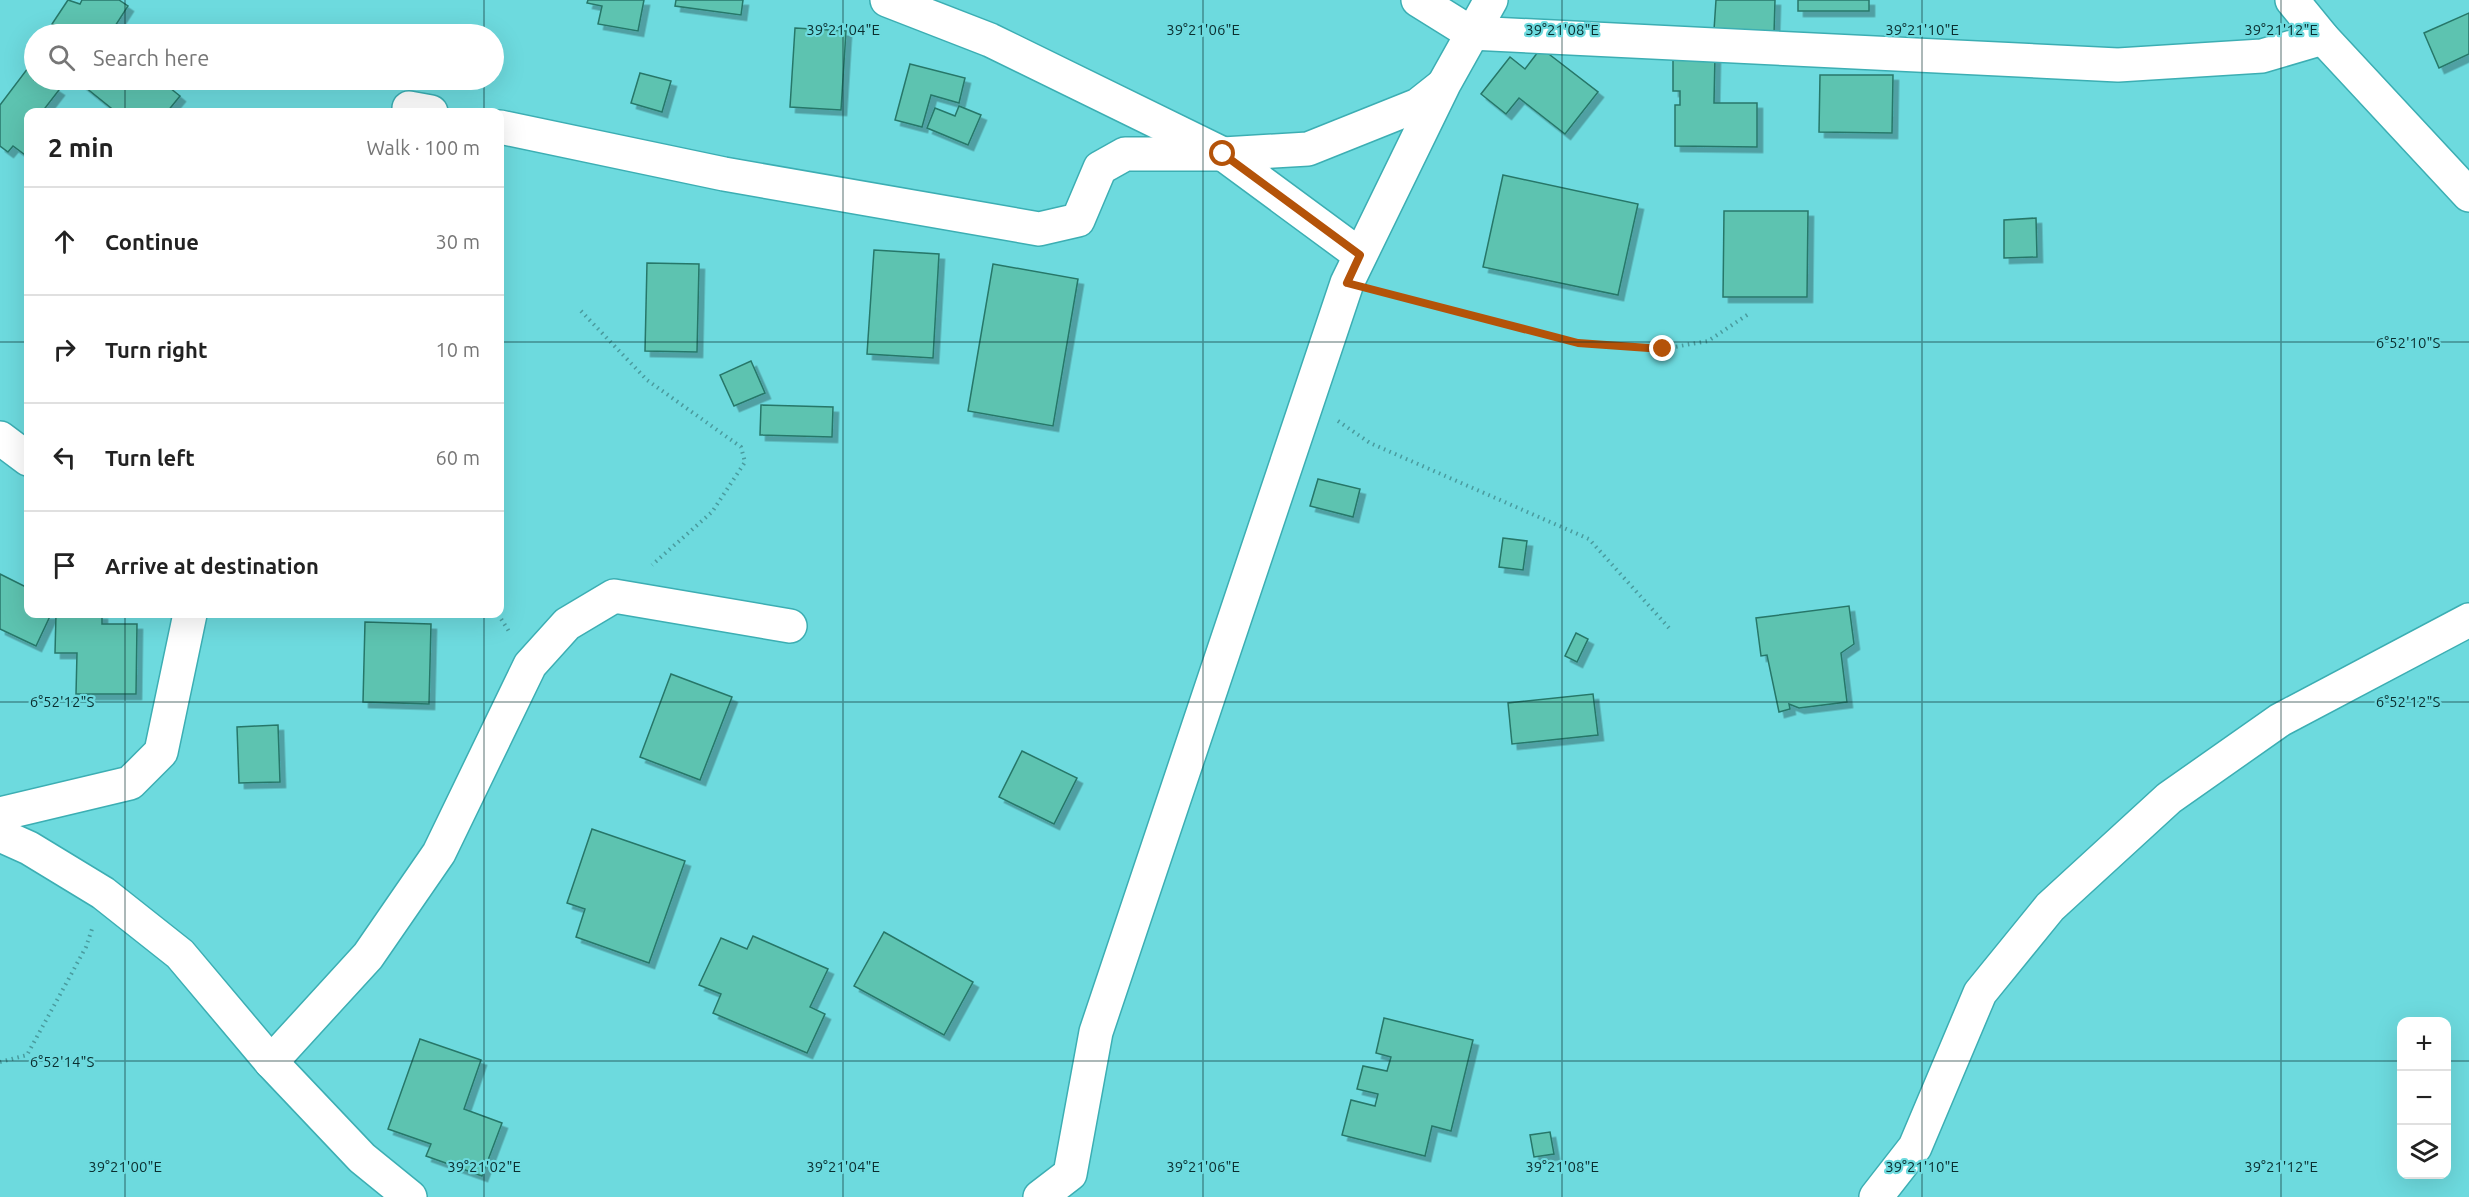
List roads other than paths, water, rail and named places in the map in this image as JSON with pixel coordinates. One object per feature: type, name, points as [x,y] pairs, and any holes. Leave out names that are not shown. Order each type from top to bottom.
[{"type":"street","points":[[887,0],[990,40],[1223,154],[1354,269]]},
{"type":"street","points":[[1418,0],[1472,33],[2118,65],[2262,56],[2323,38]]},
{"type":"street","points":[[1040,1197],[1068,1186],[1096,1032],[1307,401],[1354,269],[1444,84],[1491,0]]},
{"type":"street","points":[[2292,0],[2323,38],[2469,195]]},
{"type":"street","points":[[504,128],[724,174],[1039,229],[1078,220],[1100,168],[1125,154],[1223,154],[1308,149],[1418,105],[1444,84]]},
{"type":"street","points":[[0,438],[24,456]]},
{"type":"street","points":[[271,1062],[368,956],[439,853],[530,665],[567,624],[614,596],[790,626]]},
{"type":"street","points":[[0,814],[130,783],[161,752],[189,618]]},
{"type":"street","points":[[1876,1197],[1915,1147],[1980,993],[2050,907],[2169,798],[2280,720],[2469,620]]},
{"type":"street","points":[[0,835],[29,848],[104,893],[180,954],[271,1062],[362,1158],[410,1197]]}]
